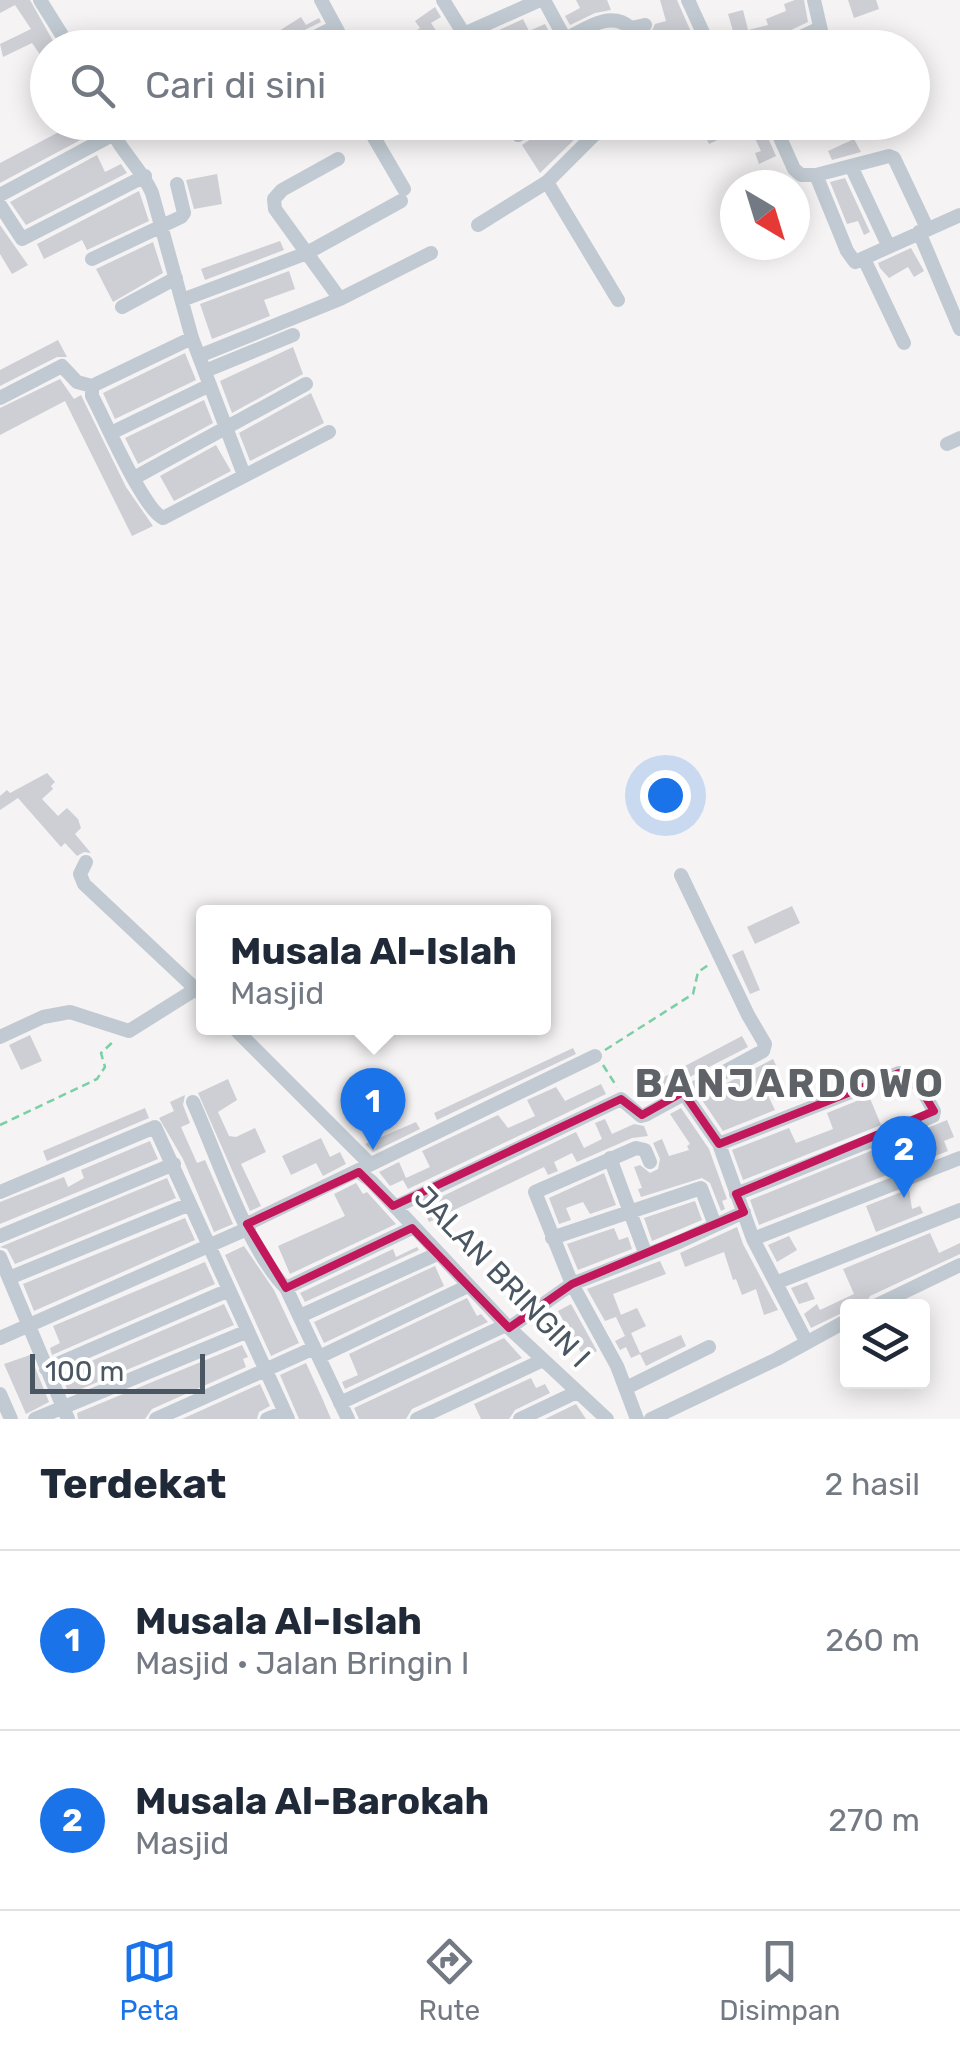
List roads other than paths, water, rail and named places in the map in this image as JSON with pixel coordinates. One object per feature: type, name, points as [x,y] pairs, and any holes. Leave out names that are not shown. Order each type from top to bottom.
[{"type":"street","points":[[40,0],[59,30]]},
{"type":"street","points":[[321,0],[335,28],[331,30]]},
{"type":"street","points":[[444,0],[462,30]]},
{"type":"street","points":[[473,30],[542,0],[560,30]]},
{"type":"street","points":[[688,0],[702,30]]},
{"type":"street","points":[[814,0],[820,28],[816,30]]},
{"type":"street","points":[[589,30],[606,20],[631,28],[645,25]]},
{"type":"street","points":[[0,195],[92,140]]},
{"type":"street","points":[[119,140],[145,176],[192,338],[244,475]]},
{"type":"street","points":[[182,300],[307,253],[402,195],[375,140]]},
{"type":"street","points":[[478,225],[547,182],[589,140]]},
{"type":"street","points":[[781,140],[801,176],[816,176],[889,156],[898,161],[960,329]]},
{"type":"street","points":[[338,159],[282,190],[274,199],[275,209],[340,299]]},
{"type":"street","points":[[850,166],[888,246]]},
{"type":"street","points":[[0,206],[22,239],[145,176]]},
{"type":"street","points":[[816,176],[855,262],[960,215]]},
{"type":"street","points":[[547,182],[618,300]]},
{"type":"street","points":[[92,259],[183,215],[177,184]]},
{"type":"street","points":[[111,433],[205,371],[431,253]]},
{"type":"street","points":[[864,259],[904,343]]},
{"type":"street","points":[[122,307],[176,278]]},
{"type":"street","points":[[205,371],[293,335]]},
{"type":"street","points":[[0,398],[62,366],[75,381],[92,386],[192,338]]},
{"type":"street","points":[[134,478],[306,384]]},
{"type":"street","points":[[92,386],[92,396],[134,478],[154,512],[163,518],[329,432]]},
{"type":"street","points":[[86,862],[80,874],[84,884],[196,989]]},
{"type":"street","points":[[398,1205],[620,1099],[641,1116],[766,1047],[680,875]]},
{"type":"street","points":[[0,1037],[43,1017],[70,1012],[129,1031],[196,995]]},
{"type":"street","name":"JALAN BRINGIN I","points":[[241,1035],[398,1205],[412,1228],[468,1286],[515,1322],[541,1361],[607,1419]]},
{"type":"street","points":[[0,1338],[209,1245],[596,1056]]},
{"type":"street","points":[[719,1144],[899,1072],[916,1081],[934,1111],[933,1116],[851,1151],[736,1194]]},
{"type":"street","points":[[683,1092],[719,1144],[753,1238],[806,1340]]},
{"type":"street","points":[[193,1102],[248,1226],[275,1278],[286,1288],[348,1419]]},
{"type":"street","points":[[0,1192],[154,1127],[286,1415],[267,1419]]},
{"type":"street","points":[[636,1419],[626,1388],[572,1284],[535,1190],[642,1148],[650,1162]]},
{"type":"street","points":[[610,1158],[646,1255]]},
{"type":"street","points":[[753,1238],[960,1158]]},
{"type":"street","points":[[0,1236],[174,1164]]},
{"type":"street","points":[[552,1238],[701,1188],[715,1225]]},
{"type":"street","points":[[9,1278],[190,1204]]},
{"type":"street","points":[[778,1282],[960,1210]]},
{"type":"street","points":[[340,1403],[515,1322],[572,1284],[744,1212]]},
{"type":"street","points":[[286,1288],[412,1228]]},
{"type":"street","points":[[300,1316],[437,1254]]},
{"type":"street","points":[[0,1258],[65,1413]]},
{"type":"street","points":[[890,1299],[960,1264]]},
{"type":"street","points":[[156,1419],[468,1286]]},
{"type":"street","points":[[46,1369],[229,1290]]},
{"type":"street","points":[[650,1419],[777,1359],[840,1324]]},
{"type":"street","points":[[34,1419],[65,1413],[248,1331]]},
{"type":"street","points":[[626,1388],[709,1348]]},
{"type":"street","points":[[417,1419],[541,1361]]},
{"type":"street","points":[[520,1419],[577,1392]]},
{"type":"street","points":[[0,1394],[11,1419]]},
{"type":"place","name":"Musala Al-Islah","points":[[373,1150]]},
{"type":"place","name":"Musala Al-Barokah","points":[[904,1198]]},
{"type":"district","name":"BANJARDOWO","points":[[790,1083]]}]
